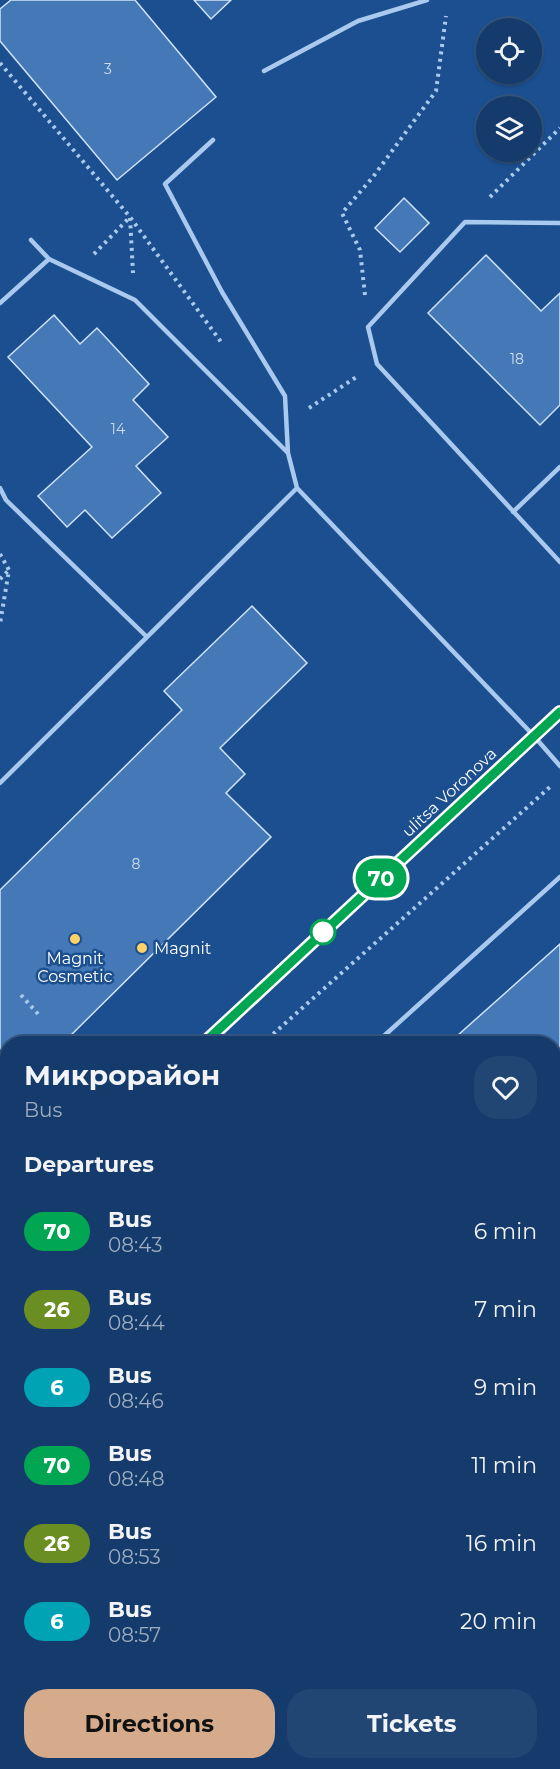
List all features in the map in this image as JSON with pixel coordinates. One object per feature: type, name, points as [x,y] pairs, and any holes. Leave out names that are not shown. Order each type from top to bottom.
[{"type":"main road","name":"ulitsa Voronova","points":[[212,1036],[560,712]]},
{"type":"lane","points":[[264,71],[358,21],[427,0]]},
{"type":"lane","points":[[213,140],[165,184],[222,292],[285,396],[288,453],[297,488],[560,766]]},
{"type":"lane","points":[[560,223],[465,222],[368,327],[377,364],[560,562]]},
{"type":"lane","points":[[31,240],[50,259],[135,300],[288,453]]},
{"type":"lane","points":[[0,303],[50,259]]},
{"type":"lane","points":[[513,512],[560,467]]},
{"type":"lane","points":[[0,488],[6,500],[147,637]]},
{"type":"lane","points":[[0,783],[297,488]]},
{"type":"lane","points":[[384,1036],[560,877]]},
{"type":"path","points":[[368,327],[360,250],[342,213],[373,177],[436,91],[447,11]]},
{"type":"path","points":[[0,63],[130,217],[135,300]]},
{"type":"path","points":[[465,222],[560,129]]},
{"type":"path","points":[[76,271],[130,217]]},
{"type":"path","points":[[0,554],[9,570],[0,624]]},
{"type":"path","points":[[0,579],[9,570]]},
{"type":"path","points":[[271,1036],[551,786]]},
{"type":"path","points":[[21,995],[39,1014]]},
{"type":"building","points":[[11,0],[135,0],[216,97],[117,180],[0,41],[0,9]]},
{"type":"building","points":[[194,0],[231,0],[211,19]]},
{"type":"building","points":[[404,198],[429,223],[400,252],[375,228]]},
{"type":"building","points":[[486,255],[541,311],[560,293],[560,405],[540,425],[428,313]]},
{"type":"building","points":[[54,315],[80,344],[97,328],[149,384],[133,400],[168,437],[136,466],[161,493],[112,538],[85,510],[67,527],[38,496],[92,447],[8,357]]},
{"type":"building","points":[[252,606],[307,663],[220,748],[245,774],[226,793],[271,837],[70,1036],[0,1036],[0,890],[182,710],[164,691]]},
{"type":"building","points":[[560,944],[560,1036],[457,1036]]},
{"type":"bus line","name":"70","points":[[212,1036],[560,712]]},
{"type":"place","name":"Magnit Cosmetic","points":[[75,939]]},
{"type":"place","name":"Magnit","points":[[142,948]]}]
